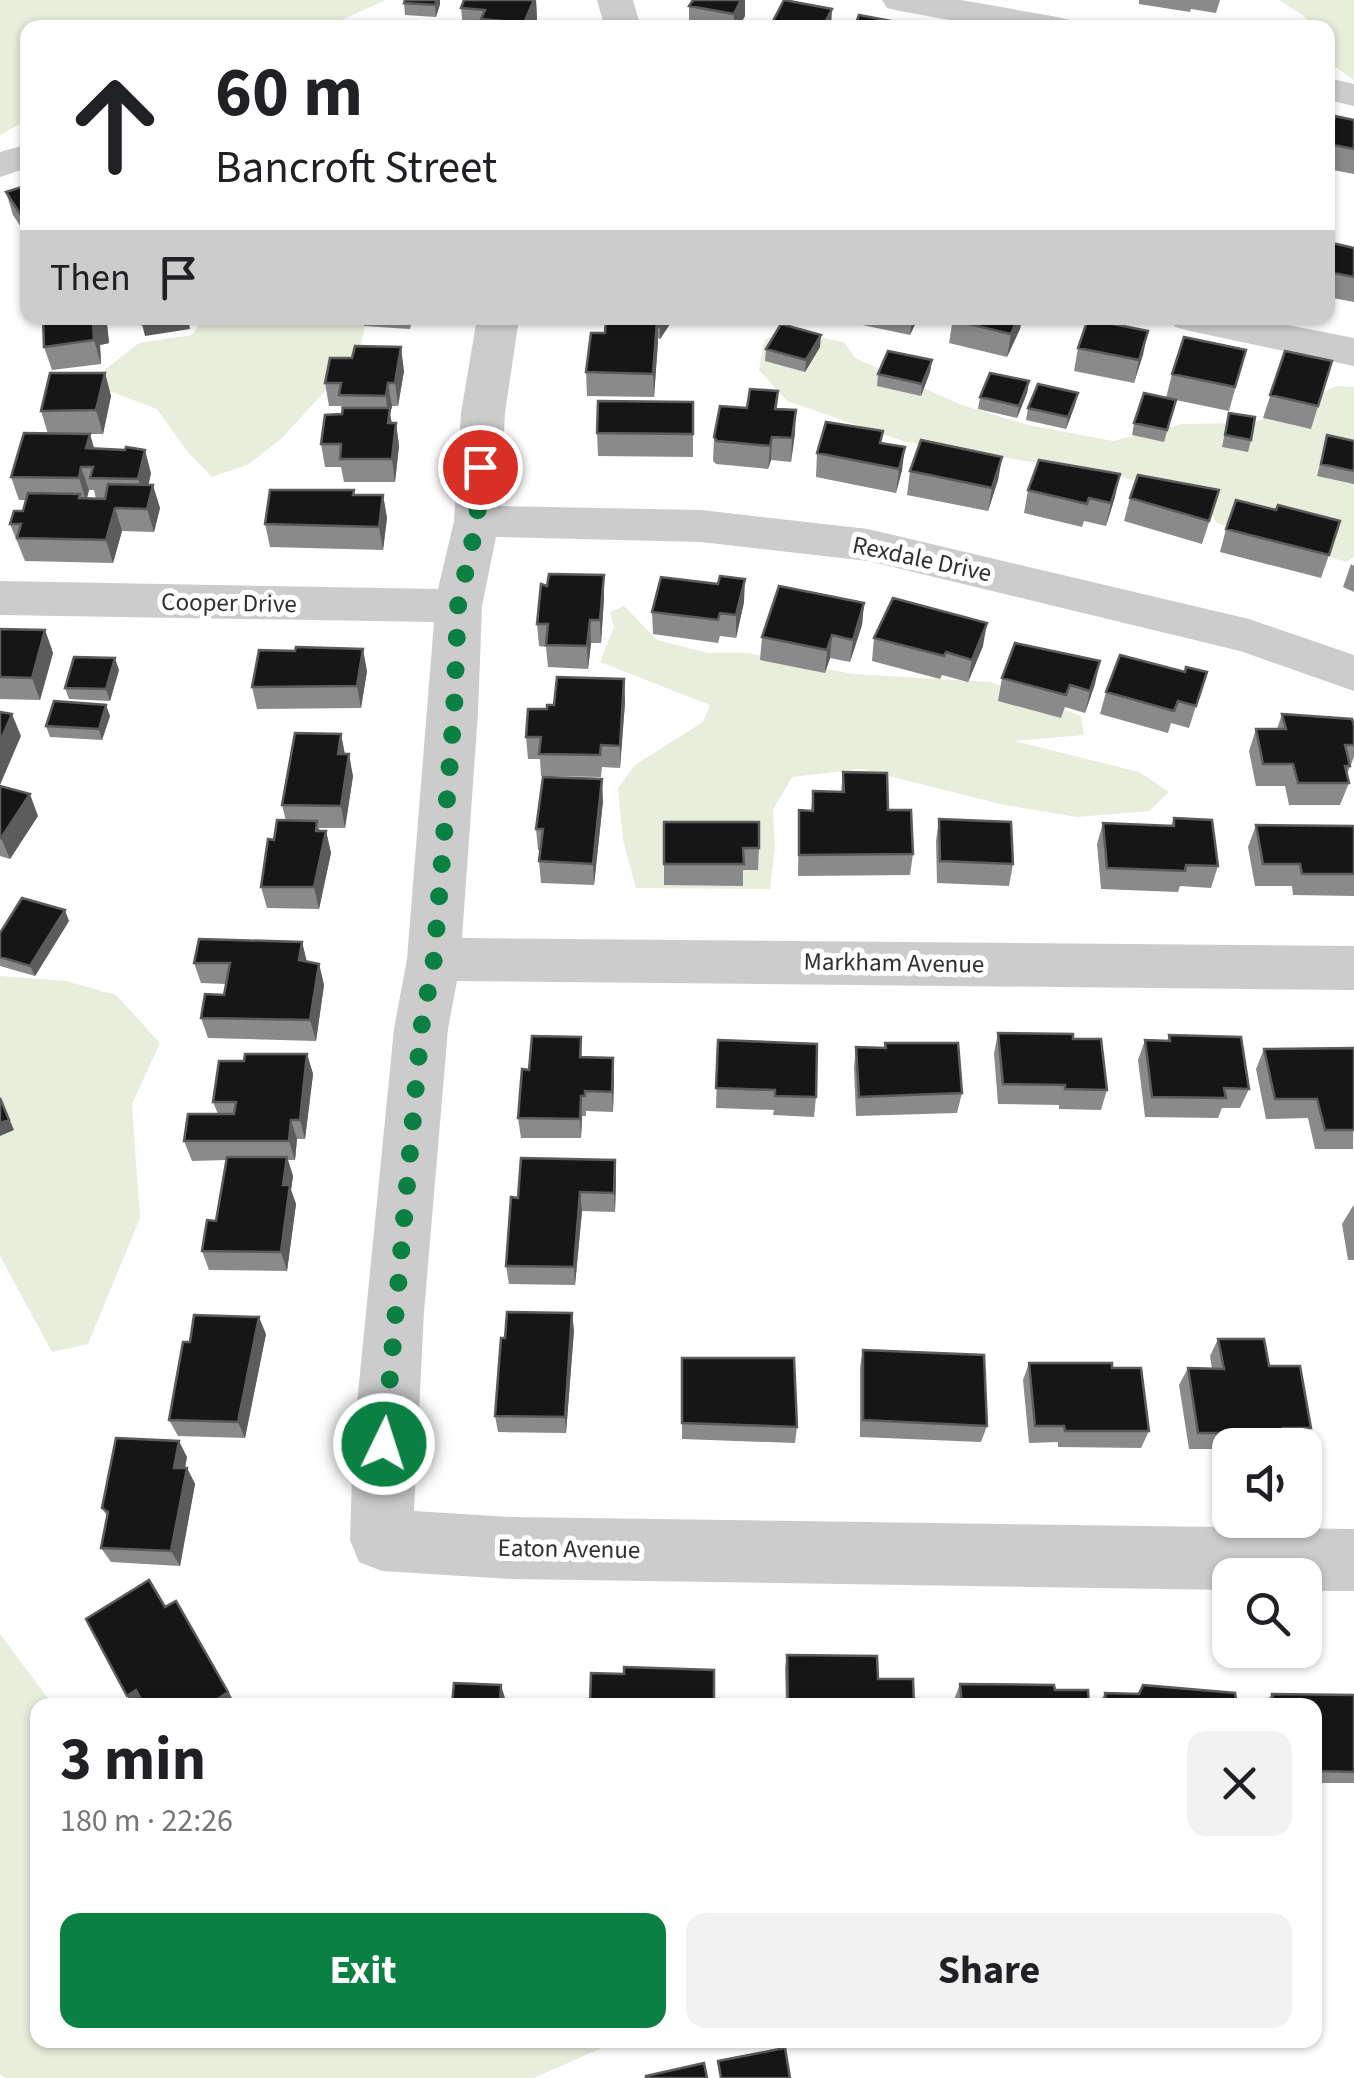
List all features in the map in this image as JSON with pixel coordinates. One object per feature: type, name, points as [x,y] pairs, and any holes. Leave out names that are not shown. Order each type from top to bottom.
[{"type":"street","points":[[900,0],[1015,20]]},
{"type":"street","points":[[434,959],[454,712],[458,606],[477,521],[483,412],[497,325]]},
{"type":"street","points":[[1224,325],[1354,352]]},
{"type":"street","name":"Rexdale Drive","points":[[477,521],[701,526],[868,545],[1248,636],[1354,673]]},
{"type":"street","name":"Cooper Drive","points":[[0,598],[458,606]]},
{"type":"street","name":"Markham Avenue","points":[[434,959],[1354,968]]},
{"type":"street","name":"Eaton Avenue","points":[[434,959],[421,1029],[394,1312],[384,1444],[382,1540],[528,1548],[1354,1560]]},
{"type":"green space","points":[[0,0],[386,0],[342,20],[20,20],[20,124],[0,135]]},
{"type":"green space","points":[[1279,0],[1354,0],[1354,80],[1335,67],[1335,20],[1305,17]]},
{"type":"green space","points":[[199,325],[365,325],[358,355],[281,439],[249,464],[212,477],[187,451],[157,409],[88,383],[139,343],[192,335]]},
{"type":"green space","points":[[790,329],[845,343],[855,358],[962,405],[1028,425],[1113,441],[1182,424],[1254,423],[1337,386],[1354,387],[1354,557],[1346,562],[1217,523],[1205,500],[1114,475],[906,442],[787,401],[759,370],[764,340]]},
{"type":"green space","points":[[624,606],[657,640],[708,653],[748,653],[853,674],[991,682],[1081,716],[1084,735],[1014,741],[1139,772],[1169,792],[1149,811],[1077,817],[1000,804],[861,769],[792,777],[773,810],[775,846],[770,889],[636,888],[623,840],[618,788],[635,765],[703,722],[710,705],[600,662],[614,627],[610,612]]},
{"type":"green space","points":[[0,976],[66,981],[116,995],[160,1043],[132,1104],[140,1218],[88,1344],[52,1352],[0,1256]]},
{"type":"green space","points":[[0,1634],[48,1698],[30,1698],[30,2048],[602,2048],[534,2078],[6,2078],[0,2074]]},
{"type":"building","points":[[437,0],[435,5],[404,3]]},
{"type":"building","points":[[464,0],[534,0],[525,20],[481,19],[485,10],[461,8]]},
{"type":"building","points":[[693,0],[741,0],[734,14],[689,6]]},
{"type":"building","points":[[784,0],[832,9],[826,20],[774,20]]},
{"type":"building","points":[[859,15],[886,20],[857,20]]},
{"type":"building","points":[[1335,116],[1354,120],[1354,149],[1335,145]]},
{"type":"building","points":[[20,188],[20,214],[6,192]]},
{"type":"building","points":[[1335,244],[1354,248],[1354,277],[1335,273]]},
{"type":"building","points":[[43,325],[93,325],[94,340],[44,347]]},
{"type":"building","points":[[606,325],[657,325],[653,374],[586,372],[591,333],[605,333]]},
{"type":"building","points":[[780,325],[821,335],[806,360],[766,349]]},
{"type":"building","points":[[973,325],[1015,325],[1011,334]]},
{"type":"building","points":[[1086,325],[1118,325],[1148,331],[1139,360],[1078,348]]},
{"type":"building","points":[[1184,337],[1246,350],[1235,387],[1172,374]]},
{"type":"building","points":[[355,346],[401,347],[395,383],[388,383],[386,396],[339,395],[341,383],[325,383],[330,358],[352,358]]},
{"type":"building","points":[[888,351],[932,360],[922,384],[878,374]]},
{"type":"building","points":[[1285,351],[1332,361],[1318,406],[1270,395]]},
{"type":"building","points":[[50,373],[105,373],[96,410],[41,411]]},
{"type":"building","points":[[990,373],[1029,381],[1019,406],[980,397]]},
{"type":"building","points":[[1038,384],[1078,393],[1068,417],[1028,408]]},
{"type":"building","points":[[750,389],[778,391],[775,409],[796,410],[792,438],[772,437],[770,446],[717,441],[714,437],[720,406],[747,408]]},
{"type":"building","points":[[1144,393],[1176,400],[1167,430],[1134,423]]},
{"type":"building","points":[[598,401],[693,402],[693,434],[597,433]]},
{"type":"building","points":[[343,408],[390,408],[388,423],[396,423],[392,459],[340,459],[341,444],[321,444],[325,415],[342,414]]},
{"type":"building","points":[[1229,413],[1255,417],[1251,440],[1225,435]]},
{"type":"building","points":[[826,422],[883,431],[880,443],[905,447],[899,469],[817,453]]},
{"type":"building","points":[[24,433],[90,434],[86,448],[145,450],[138,479],[90,478],[93,467],[81,467],[79,478],[11,477]]},
{"type":"building","points":[[1327,435],[1354,441],[1354,471],[1321,464]]},
{"type":"building","points":[[921,440],[1002,457],[992,488],[910,471]]},
{"type":"building","points":[[1039,460],[1120,474],[1111,503],[1089,498],[1087,504],[1028,490]]},
{"type":"building","points":[[1138,475],[1219,490],[1209,521],[1130,498]]},
{"type":"building","points":[[108,484],[153,485],[147,509],[115,508],[106,540],[17,538],[21,524],[10,524],[14,511],[23,511],[28,493],[80,494],[79,498],[105,499]]},
{"type":"building","points":[[270,490],[354,490],[353,495],[383,495],[379,527],[265,524]]},
{"type":"building","points":[[1236,500],[1276,510],[1278,505],[1340,521],[1329,555],[1226,529]]},
{"type":"building","points":[[549,574],[604,575],[600,620],[590,620],[587,646],[546,645],[548,624],[537,624],[541,584],[547,586]]},
{"type":"building","points":[[720,576],[745,579],[736,615],[720,613],[718,620],[652,612],[661,577],[718,584]]},
{"type":"building","points":[[779,586],[864,603],[853,640],[832,635],[827,650],[762,637]]},
{"type":"building","points":[[893,598],[987,623],[972,660],[874,638]]},
{"type":"building","points":[[0,629],[45,630],[32,678],[0,677]]},
{"type":"building","points":[[1015,643],[1100,661],[1090,691],[1070,685],[1066,695],[1002,678]]},
{"type":"building","points":[[296,647],[363,649],[357,686],[252,687],[259,650],[295,651]]},
{"type":"building","points":[[1120,655],[1185,672],[1186,667],[1207,672],[1196,706],[1178,701],[1174,711],[1106,692]]},
{"type":"building","points":[[74,657],[115,658],[106,689],[65,688]]},
{"type":"building","points":[[557,677],[624,679],[620,746],[601,745],[600,755],[539,754],[541,737],[526,737],[528,709],[554,705]]},
{"type":"building","points":[[54,701],[106,705],[99,729],[46,726]]},
{"type":"building","points":[[0,712],[12,714],[0,742]]},
{"type":"building","points":[[1282,714],[1352,719],[1354,745],[1345,745],[1349,783],[1298,783],[1293,764],[1263,764],[1256,729],[1286,729]]},
{"type":"building","points":[[295,733],[341,734],[338,754],[349,754],[341,806],[282,805]]},
{"type":"building","points":[[843,772],[887,773],[888,810],[911,810],[913,854],[799,855],[799,810],[813,811],[813,791],[844,792]]},
{"type":"building","points":[[543,777],[602,779],[593,864],[539,861],[543,829],[536,829]]},
{"type":"building","points":[[0,786],[30,794],[1,838],[0,837]]},
{"type":"building","points":[[1174,818],[1212,820],[1218,866],[1186,865],[1185,871],[1107,868],[1103,823],[1174,826]]},
{"type":"building","points":[[939,819],[1011,822],[1013,864],[940,861]]},
{"type":"building","points":[[277,820],[317,821],[316,831],[326,831],[314,887],[261,887],[268,839],[274,840]]},
{"type":"building","points":[[664,822],[759,822],[759,848],[743,848],[744,864],[664,864]]},
{"type":"building","points":[[1256,825],[1354,826],[1354,874],[1302,874],[1300,864],[1263,864]]},
{"type":"building","points":[[22,898],[65,910],[30,966],[0,957],[0,933]]},
{"type":"building","points":[[199,939],[302,942],[299,960],[319,964],[310,1020],[201,1018],[205,994],[224,995],[230,963],[194,963]]},
{"type":"building","points":[[998,1033],[1073,1034],[1073,1039],[1101,1039],[1107,1090],[1003,1084]]},
{"type":"building","points":[[1169,1035],[1241,1037],[1249,1089],[1224,1088],[1226,1098],[1152,1097],[1145,1040],[1170,1041]]},
{"type":"building","points":[[532,1036],[581,1037],[580,1057],[613,1058],[612,1092],[585,1091],[585,1096],[581,1096],[580,1119],[518,1118],[522,1069],[529,1070]]},
{"type":"building","points":[[718,1040],[817,1044],[816,1097],[775,1096],[775,1090],[716,1088]]},
{"type":"building","points":[[885,1043],[958,1043],[962,1093],[859,1097],[856,1047],[886,1048]]},
{"type":"building","points":[[1354,1048],[1354,1130],[1325,1130],[1317,1099],[1275,1099],[1264,1049]]},
{"type":"building","points":[[245,1054],[307,1054],[300,1120],[291,1120],[289,1141],[184,1141],[188,1114],[234,1114],[236,1102],[213,1102],[219,1061],[244,1061]]},
{"type":"building","points":[[0,1098],[9,1120],[0,1123]]},
{"type":"building","points":[[227,1157],[287,1157],[283,1185],[290,1185],[281,1252],[202,1251],[207,1220],[216,1221]]},
{"type":"building","points":[[521,1158],[615,1160],[614,1193],[580,1192],[574,1267],[506,1266],[511,1197],[518,1198]]},
{"type":"building","points":[[507,1312],[572,1313],[565,1417],[495,1416]]},
{"type":"building","points":[[194,1315],[259,1317],[238,1422],[169,1420],[183,1342],[190,1342]]},
{"type":"building","points":[[1218,1339],[1264,1339],[1269,1366],[1300,1366],[1311,1428],[1212,1428],[1212,1433],[1198,1433],[1188,1368],[1224,1369]]},
{"type":"building","points":[[863,1350],[984,1355],[987,1426],[863,1420]]},
{"type":"building","points":[[682,1358],[794,1358],[797,1427],[682,1423]]},
{"type":"building","points":[[1029,1363],[1112,1363],[1112,1368],[1141,1368],[1149,1431],[1065,1431],[1064,1426],[1035,1426]]},
{"type":"building","points":[[116,1438],[179,1441],[174,1468],[187,1468],[171,1551],[101,1548],[108,1512],[102,1508]]},
{"type":"building","points":[[149,1580],[165,1607],[176,1601],[228,1692],[219,1698],[140,1698],[136,1690],[127,1696],[86,1619]]},
{"type":"building","points":[[787,1655],[877,1656],[878,1679],[913,1679],[914,1698],[788,1698]]},
{"type":"building","points":[[624,1667],[714,1670],[714,1698],[590,1698],[591,1673],[624,1674]]},
{"type":"building","points":[[454,1683],[501,1685],[500,1698],[453,1698]]},
{"type":"building","points":[[960,1684],[1054,1685],[1055,1690],[1088,1690],[1089,1698],[961,1698]]},
{"type":"building","points":[[1143,1685],[1235,1693],[1236,1698],[1105,1698],[1105,1693],[1139,1694]]},
{"type":"building","points":[[1272,1694],[1354,1695],[1354,1772],[1322,1771],[1322,1698],[1273,1698]]},
{"type":"building","points":[[785,2048],[790,2078],[721,2078],[718,2061]]},
{"type":"building","points":[[704,2063],[707,2078],[646,2078],[646,2076]]},
{"type":"route","points":[[384,1444],[421,1029],[434,959],[454,712],[458,606],[477,521],[480,467]]}]
